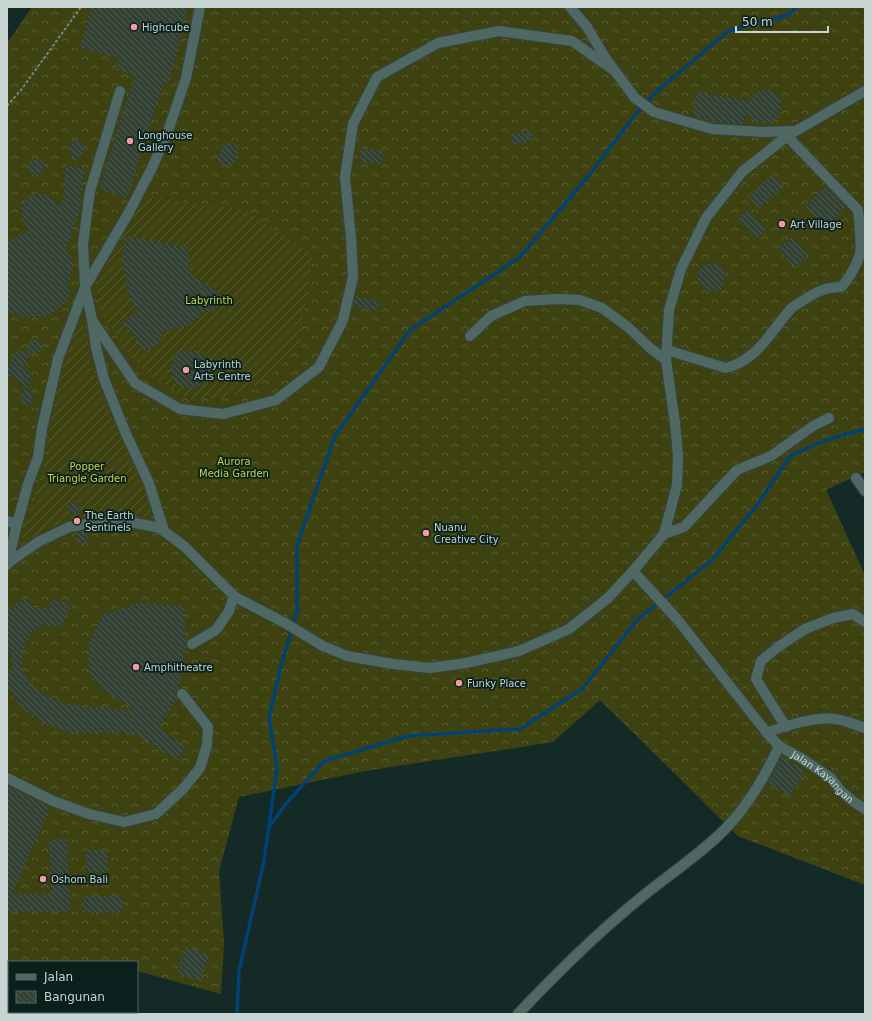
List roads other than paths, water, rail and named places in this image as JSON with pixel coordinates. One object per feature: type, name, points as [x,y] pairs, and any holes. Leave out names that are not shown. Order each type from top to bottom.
[{"type":"street","points":[[8,564],[12,523],[38,457],[42,428],[58,358],[85,287],[128,214],[151,170],[167,134],[186,78],[200,7]]},
{"type":"street","points":[[570,7],[587,27],[606,59],[635,98],[654,112],[712,129],[764,132],[797,131]]},
{"type":"street","points":[[92,320],[135,383],[180,409],[222,414],[276,400],[319,367],[343,320],[353,277],[345,177],[353,124],[377,77],[438,43],[499,31],[572,41],[616,71]]},
{"type":"street","points":[[120,91],[90,191],[83,244],[85,287],[96,347],[104,379],[148,483],[164,531]]},
{"type":"street","points":[[8,564],[38,542],[69,527],[92,522],[130,522],[156,527],[164,531],[185,547],[234,596],[285,623],[323,646],[347,656],[393,664],[430,668],[466,663],[519,652],[569,630],[608,598],[664,534],[677,485],[678,455],[666,355],[669,310],[681,269],[706,218],[742,172],[787,136],[865,91]]},
{"type":"street","points":[[470,336],[491,316],[525,301],[558,299],[580,300],[602,308],[628,327],[650,348],[666,355],[726,368],[735,365],[756,352],[790,310],[814,293],[830,287],[841,287],[847,281],[860,254],[860,222],[858,210],[787,136]]},
{"type":"street","points":[[664,534],[684,527],[737,470],[771,456],[813,426],[829,418]]},
{"type":"street","points":[[856,478],[865,491]]},
{"type":"street","name":"Jalan Kayangan","points":[[633,571],[657,599],[677,619],[767,733],[779,746],[801,758],[831,778],[841,791],[865,809]]},
{"type":"street","points":[[192,644],[216,630],[229,611],[234,596]]},
{"type":"street","points":[[786,727],[756,679],[761,661],[778,647],[805,629],[833,618],[853,614],[865,622]]},
{"type":"street","points":[[7,778],[53,801],[89,814],[124,822],[156,814],[183,790],[200,768],[207,745],[208,727],[182,694]]},
{"type":"street","points":[[767,733],[778,728],[810,720],[834,719],[865,728]]},
{"type":"street","points":[[518,1014],[545,986],[631,906],[718,836],[746,805],[757,789],[768,771],[779,746]]},
{"type":"water","points":[[8,998],[8,1013],[122,1014],[7,1014]]},
{"type":"waterway","points":[[237,1014],[239,971],[264,861],[277,768],[269,717],[282,662],[297,612],[297,545],[335,436],[410,330],[520,257],[589,175],[635,115],[656,92],[728,31],[788,15],[797,7]]},
{"type":"waterway","points":[[270,826],[285,805],[324,761],[407,736],[520,729],[582,689],[636,621],[712,560],[758,504],[790,456],[826,440],[865,429]]},
{"type":"place","name":"Highcube","points":[[134,27]]},
{"type":"place","name":"Longhouse Gallery","points":[[130,141]]},
{"type":"place","name":"Art Village","points":[[782,224]]},
{"type":"place","name":"Labyrinth Arts Centre","points":[[186,370]]},
{"type":"place","name":"The Earth Sentinels","points":[[77,521]]},
{"type":"place","name":"Nuanu Creative City","points":[[426,533]]},
{"type":"place","name":"Amphitheatre","points":[[136,667]]},
{"type":"place","name":"Funky Place","points":[[459,683]]},
{"type":"place","name":"Oshom Bali","points":[[43,879]]},
{"type":"park label","name":"Labyrinth","points":[[209,300]]},
{"type":"park label","name":"Aurora Media Garden","points":[[234,466]]},
{"type":"park label","name":"Popper Triangle Garden","points":[[87,472]]}]
